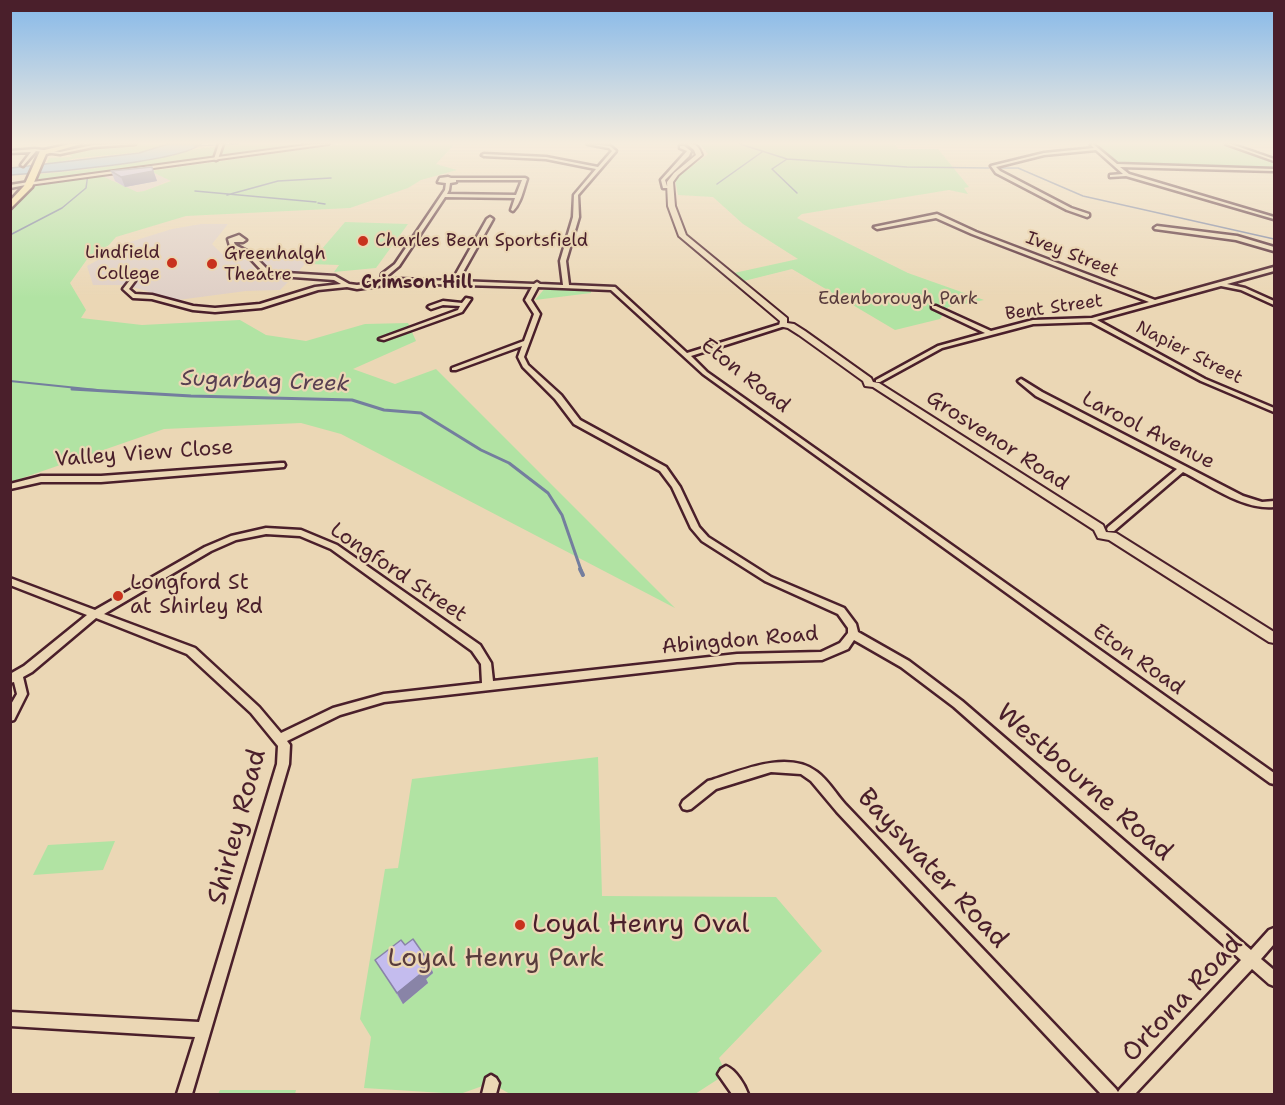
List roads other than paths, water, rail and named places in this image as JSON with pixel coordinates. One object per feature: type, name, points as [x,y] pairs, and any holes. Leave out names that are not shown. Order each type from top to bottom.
[{"type":"street","points":[[384,282],[384,275],[397,266],[443,196]]},
{"type":"street","points":[[465,196],[519,197],[513,210]]},
{"type":"street","points":[[566,285],[563,261],[576,217],[576,196]]},
{"type":"street","name":"Grosvenor Road","points":[[670,196],[671,204],[684,236],[786,324],[1275,638]]},
{"type":"street","points":[[1043,196],[1087,215]]},
{"type":"street","points":[[1199,196],[1275,218]]},
{"type":"street","name":"Ivey Street","points":[[877,227],[937,216],[974,233],[1154,302]]},
{"type":"street","points":[[455,281],[490,219]]},
{"type":"street","points":[[1157,228],[1237,238],[1275,249]]},
{"type":"street","points":[[232,242],[233,246],[249,254],[268,274],[335,278],[347,285]]},
{"type":"street","name":"Bent Street","points":[[874,382],[940,347],[1040,321],[1092,320],[1275,269]]},
{"type":"street","name":"Eton Road","points":[[132,281],[126,289],[133,296],[152,297],[193,308],[215,310],[261,306],[313,288],[347,285],[357,287],[384,282],[455,281],[616,289],[705,373],[1275,779]]},
{"type":"street","name":"Abingdon Road","points":[[280,740],[316,720],[363,702],[403,695],[737,658],[822,656],[844,646],[853,634],[853,627],[841,611],[768,579],[705,539],[695,528],[676,487],[663,469],[576,422],[558,397],[525,366],[521,357],[537,314],[528,300],[537,284]]},
{"type":"street","points":[[1221,285],[1243,289],[1275,303]]},
{"type":"street","points":[[382,339],[460,311],[466,302],[443,303],[431,307]]},
{"type":"street","points":[[934,307],[990,333]]},
{"type":"street","name":"Napier Street","points":[[1092,320],[1203,380],[1275,410]]},
{"type":"street","points":[[687,356],[786,324]]},
{"type":"street","points":[[454,369],[527,342]]},
{"type":"street","name":"Larool Avenue","points":[[1021,381],[1039,394],[1240,498],[1262,505],[1275,504]]},
{"type":"street","name":"Valley View Close","points":[[10,487],[41,479],[102,479],[281,465]]},
{"type":"street","points":[[1107,531],[1182,469]]},
{"type":"street","name":"Longford Street","points":[[14,677],[96,614],[222,542],[266,531],[290,531],[321,540],[348,556],[476,648],[486,663],[488,686]]},
{"type":"street","name":"Shirley Road","points":[[10,581],[191,651],[255,710],[280,740],[285,750],[283,764],[184,1095]]},
{"type":"street","name":"Westbourne Road","points":[[853,634],[904,664],[958,704],[1275,979]]},
{"type":"street","points":[[10,717],[22,694],[14,677]]},
{"type":"street","name":"Bayswater Road","points":[[687,805],[712,785],[771,767],[803,769],[815,777],[841,808],[1111,1095]]},
{"type":"street","name":"Ortona Road","points":[[1125,1095],[1275,935]]},
{"type":"street","points":[[10,1019],[204,1030]]},
{"type":"street","points":[[726,1074],[741,1095]]},
{"type":"waterway","points":[[10,235],[62,208],[77,196]]},
{"type":"waterway","points":[[245,196],[316,202]]},
{"type":"waterway","points":[[1082,196],[1274,239]]},
{"type":"waterway","points":[[318,203],[325,204]]},
{"type":"waterway","name":"Sugarbag Creek","points":[[10,381],[97,390]]},
{"type":"waterway","name":"Sugarbag Creek","points":[[72,389],[191,396],[352,400],[384,410],[421,413],[481,450],[509,463],[548,493],[562,515],[581,570]]},
{"type":"waterway","name":"Sugarbag Creek","points":[[580,569],[583,575]]},
{"type":"place","name":"Charles Bean Sportsfield","points":[[363,241]]},
{"type":"place","name":"Lindfield College","points":[[172,263]]},
{"type":"place","name":"Greenhalgh Theatre","points":[[212,264]]},
{"type":"place","name":"Longford St at Shirley Rd","points":[[118,596]]},
{"type":"place","name":"Loyal Henry Oval","points":[[520,925]]},
{"type":"district","name":"Crimson Hill","points":[[417,283]]},
{"type":"park label","name":"Edenborough Park","points":[[898,299]]},
{"type":"park label","name":"Loyal Henry Park","points":[[496,959]]}]
